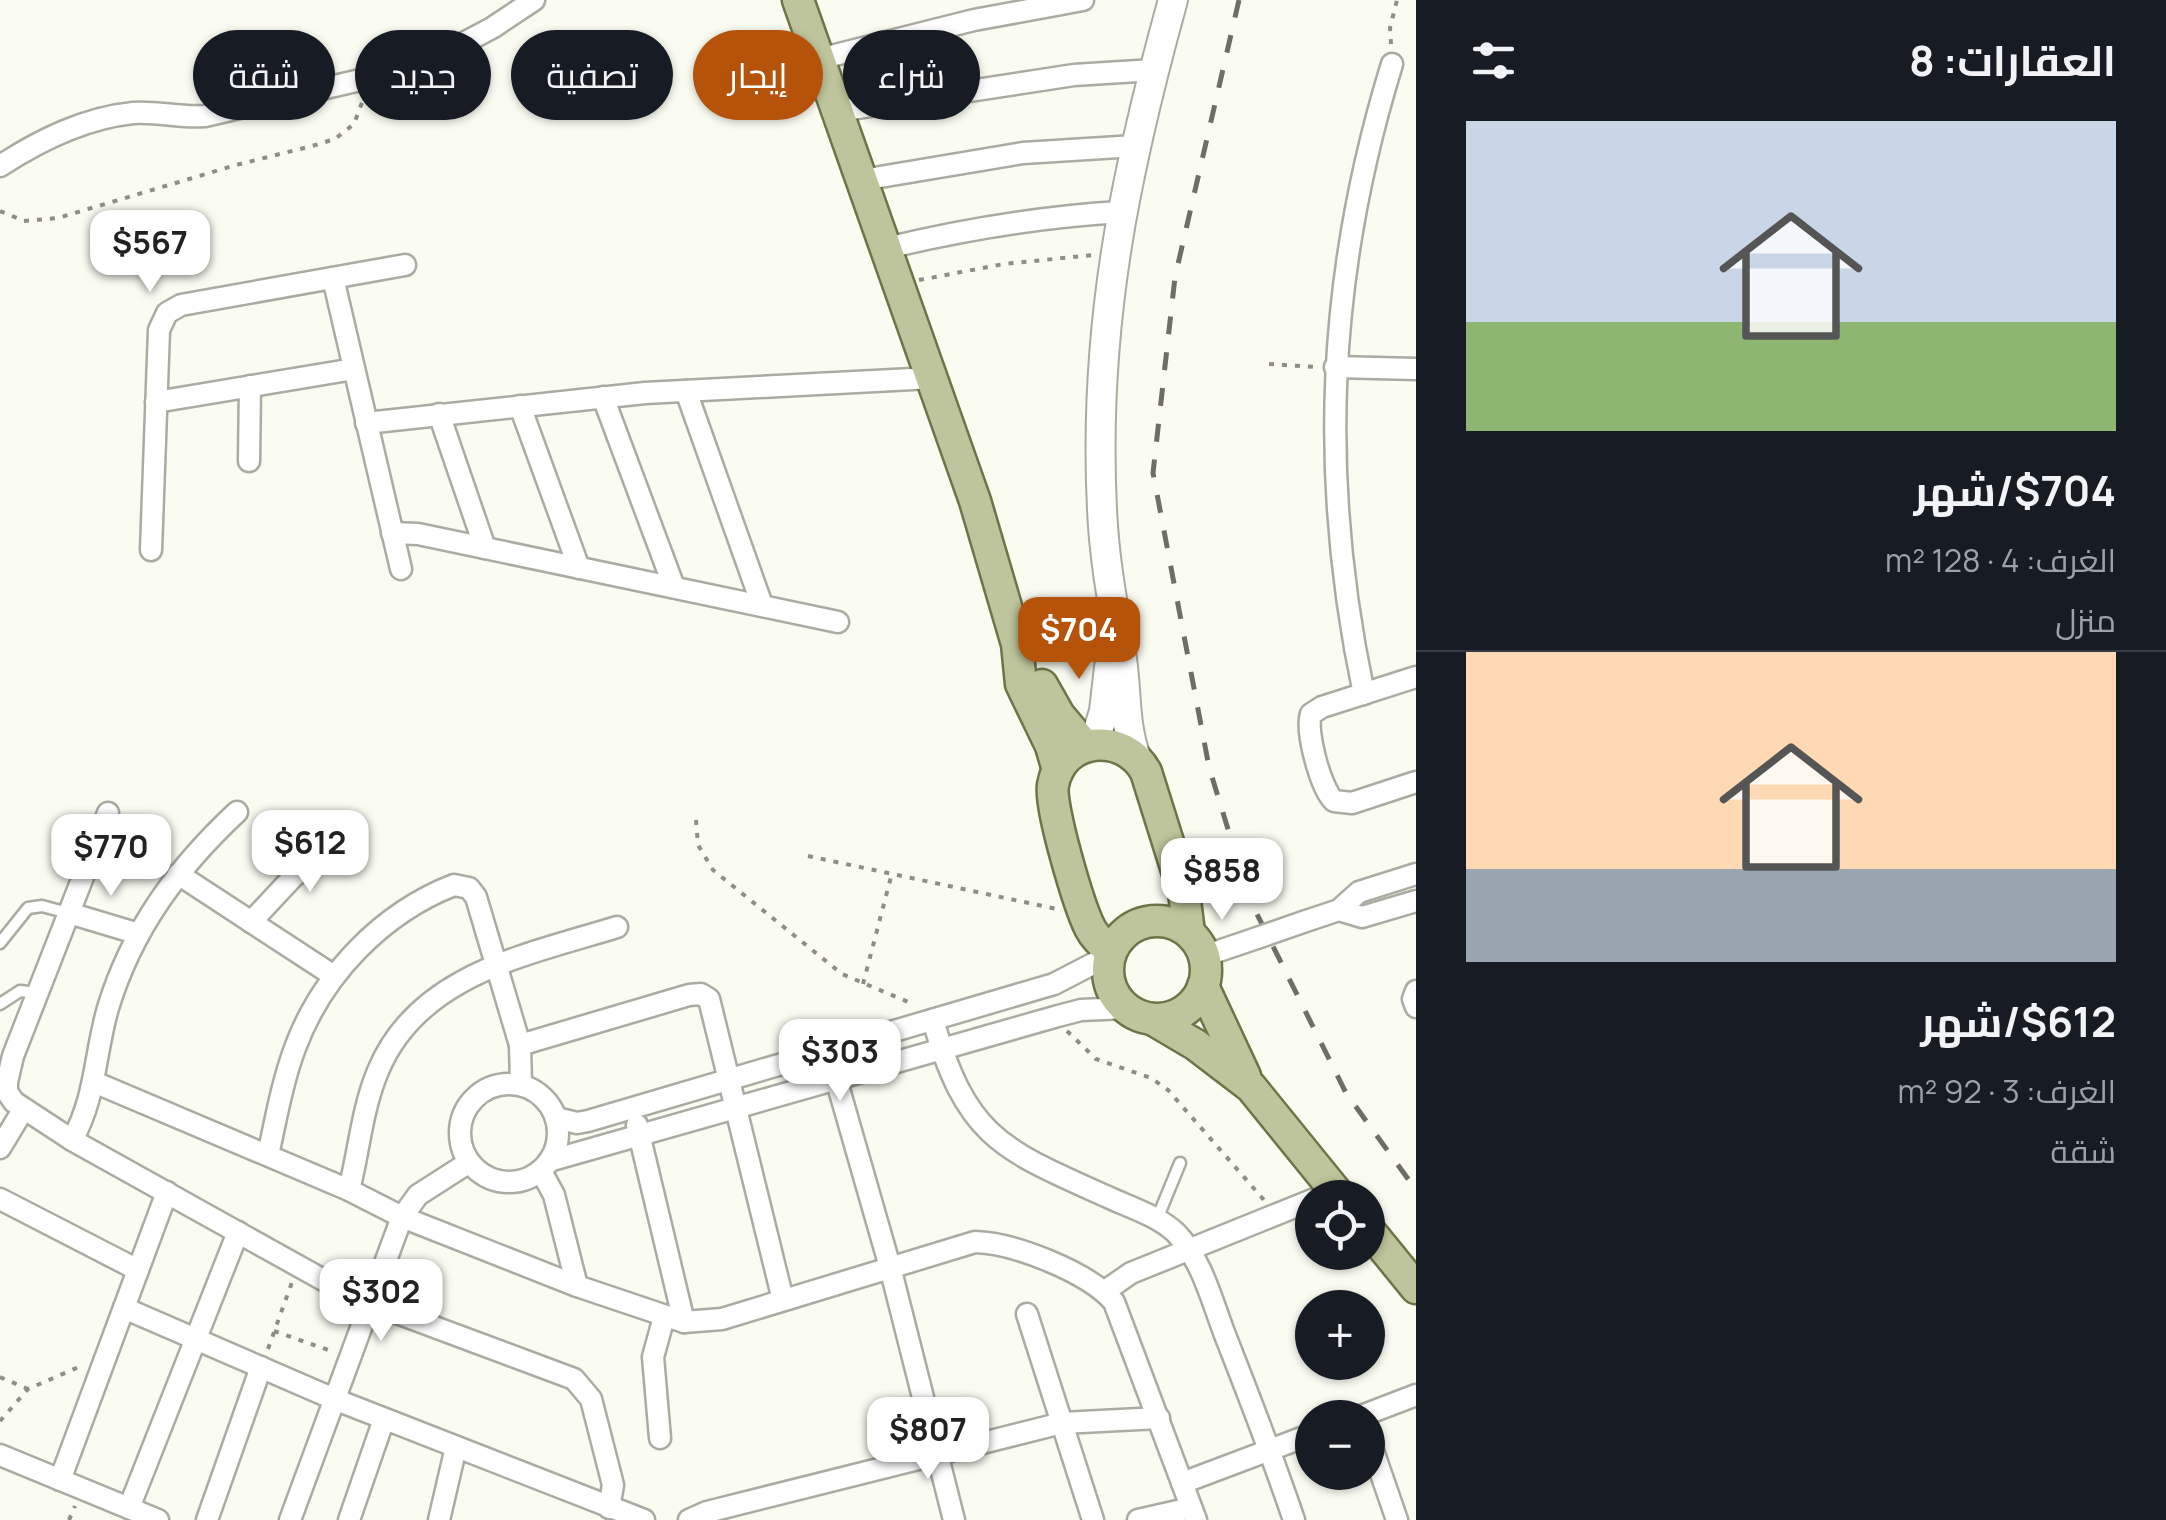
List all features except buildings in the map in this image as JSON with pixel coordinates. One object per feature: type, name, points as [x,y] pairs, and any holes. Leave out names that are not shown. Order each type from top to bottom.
[{"type":"main road","points":[[798,0],[808,30]]},
{"type":"main road","points":[[1174,0],[1135,146],[1114,255],[1103,358],[1101,490],[1105,551],[1122,660],[1127,727],[1146,772],[1181,881],[1199,958],[1251,1088],[1316,1180]]},
{"type":"main road","points":[[823,71],[984,528],[1017,644],[1021,684],[1054,753],[1058,770],[1052,802],[1086,915],[1095,936],[1110,953]]},
{"type":"main road","points":[[1058,770],[1089,745],[1102,723],[1117,642]]},
{"type":"main road","points":[[1017,644],[1030,659],[1058,715],[1089,745],[1112,744],[1136,756]]},
{"type":"main road","points":[[1199,958],[1164,921],[1145,922],[1122,936],[1110,953],[1111,988],[1139,1014],[1196,1045],[1251,1088]]},
{"type":"main road","points":[[1139,1014],[1184,1011],[1199,958]]},
{"type":"main road","points":[[1385,1250],[1416,1288]]},
{"type":"street","points":[[484,30],[534,0]]},
{"type":"street","points":[[823,59],[974,20],[1082,0]]},
{"type":"street","points":[[1364,694],[1338,533],[1335,368],[1353,215],[1392,64]]},
{"type":"street","points":[[838,111],[1074,75],[1154,70]]},
{"type":"street","points":[[0,166],[57,134],[106,118],[138,113],[205,116],[355,81]]},
{"type":"street","points":[[862,180],[1023,153],[1135,146]]},
{"type":"street","points":[[887,248],[980,226],[1120,212]]},
{"type":"street","points":[[151,550],[159,330],[163,318],[174,308],[405,265]]},
{"type":"street","points":[[332,278],[400,569]]},
{"type":"street","points":[[1335,368],[1416,369]]},
{"type":"street","points":[[156,402],[354,369]]},
{"type":"street","points":[[366,423],[604,397],[932,378]]},
{"type":"street","points":[[250,386],[250,460]]},
{"type":"street","points":[[686,391],[762,604]]},
{"type":"street","points":[[604,397],[674,586]]},
{"type":"street","points":[[520,406],[579,568]]},
{"type":"street","points":[[439,414],[485,548]]},
{"type":"street","points":[[392,533],[418,534],[838,622]]},
{"type":"street","points":[[1416,678],[1322,706],[1308,719],[1328,796],[1341,804],[1416,782]]},
{"type":"street","points":[[72,1140],[86,1112],[108,1008],[138,934],[178,874],[238,812]]},
{"type":"street","points":[[108,814],[13,1056],[8,1092],[22,1110],[72,1140],[370,1303],[581,1384],[591,1399],[612,1478],[609,1508]]},
{"type":"street","points":[[251,922],[293,877],[341,839]]},
{"type":"street","points":[[178,874],[334,976]]},
{"type":"street","points":[[1199,958],[1338,910],[1359,892],[1416,874]]},
{"type":"street","points":[[268,1154],[296,1044],[334,976],[378,930],[424,898],[454,884],[473,892],[520,1045],[521,1085]]},
{"type":"street","points":[[1338,910],[1362,917],[1416,901]]},
{"type":"street","points":[[69,914],[138,934]]},
{"type":"street","points":[[350,1190],[378,1070],[394,1042],[438,994],[496,965],[617,927]]},
{"type":"street","points":[[556,1118],[577,1124],[1054,984],[1110,953]]},
{"type":"street","points":[[1416,991],[1416,1007]]},
{"type":"street","points":[[520,1045],[689,994],[701,994],[713,1008],[783,1300]]},
{"type":"street","points":[[577,1286],[545,1166],[558,1140],[556,1118],[542,1097],[521,1085],[491,1087],[468,1106],[459,1134],[468,1162],[478,1172],[503,1182],[516,1182],[545,1166],[640,1136],[1058,1016],[1102,1008],[1139,1014]]},
{"type":"street","points":[[932,1020],[961,1094],[991,1136],[1031,1162],[1156,1219],[1190,1251],[1294,1520]]},
{"type":"street","points":[[829,1050],[890,1266],[954,1520]]},
{"type":"street","points":[[94,1082],[268,1154],[402,1217],[577,1286],[674,1319],[722,1320],[974,1242],[994,1242],[1079,1276],[1105,1291],[1121,1314],[1194,1514],[1138,1520]]},
{"type":"street","points":[[632,1108],[674,1319],[653,1357],[660,1438]]},
{"type":"street","points":[[0,1148],[22,1110]]},
{"type":"street","points":[[290,1520],[402,1217],[418,1195],[468,1162]]},
{"type":"street","points":[[60,1480],[167,1192]]},
{"type":"street","points":[[0,1199],[138,1270]]},
{"type":"street","points":[[1105,1291],[1131,1274],[1295,1208]]},
{"type":"street","points":[[128,1508],[238,1232]]},
{"type":"street","points":[[124,1308],[334,1399],[644,1520]]},
{"type":"street","points":[[1027,1314],[1093,1520]]},
{"type":"street","points":[[206,1520],[261,1367]]},
{"type":"street","points":[[1385,1410],[1416,1395]]},
{"type":"street","points":[[688,1520],[1062,1423],[1159,1418]]},
{"type":"street","points":[[349,1520],[384,1419]]},
{"type":"street","points":[[1182,1483],[1295,1440]]},
{"type":"street","points":[[439,1520],[456,1447]]},
{"type":"street","points":[[0,1455],[158,1520]]},
{"type":"street","points":[[1385,1487],[1397,1520]]},
{"type":"lane","points":[[0,943],[28,908],[42,906],[69,914]]},
{"type":"lane","points":[[0,1004],[20,991],[38,993]]},
{"type":"lane","points":[[1156,1219],[1180,1164]]},
{"type":"path","points":[[1392,64],[1390,28],[1397,0]]},
{"type":"path","points":[[0,211],[24,221],[58,218],[335,139],[356,120]]},
{"type":"path","points":[[900,284],[1004,264],[1114,255]]},
{"type":"path","points":[[1269,364],[1335,368]]},
{"type":"path","points":[[696,820],[698,845],[712,870],[827,964],[904,1000],[932,1020]]},
{"type":"path","points":[[808,856],[1086,915]]},
{"type":"path","points":[[863,984],[892,872]]},
{"type":"path","points":[[1058,1016],[1078,1045],[1096,1059],[1150,1078],[1168,1090],[1276,1215]]},
{"type":"path","points":[[261,1367],[298,1266]]},
{"type":"path","points":[[274,1331],[349,1358]]},
{"type":"path","points":[[0,1421],[28,1389],[63,1371],[104,1362]]},
{"type":"path","points":[[0,1377],[28,1389]]},
{"type":"railway","points":[[1239,0],[1175,277],[1153,473],[1209,767],[1249,898],[1346,1093],[1416,1190]]}]
